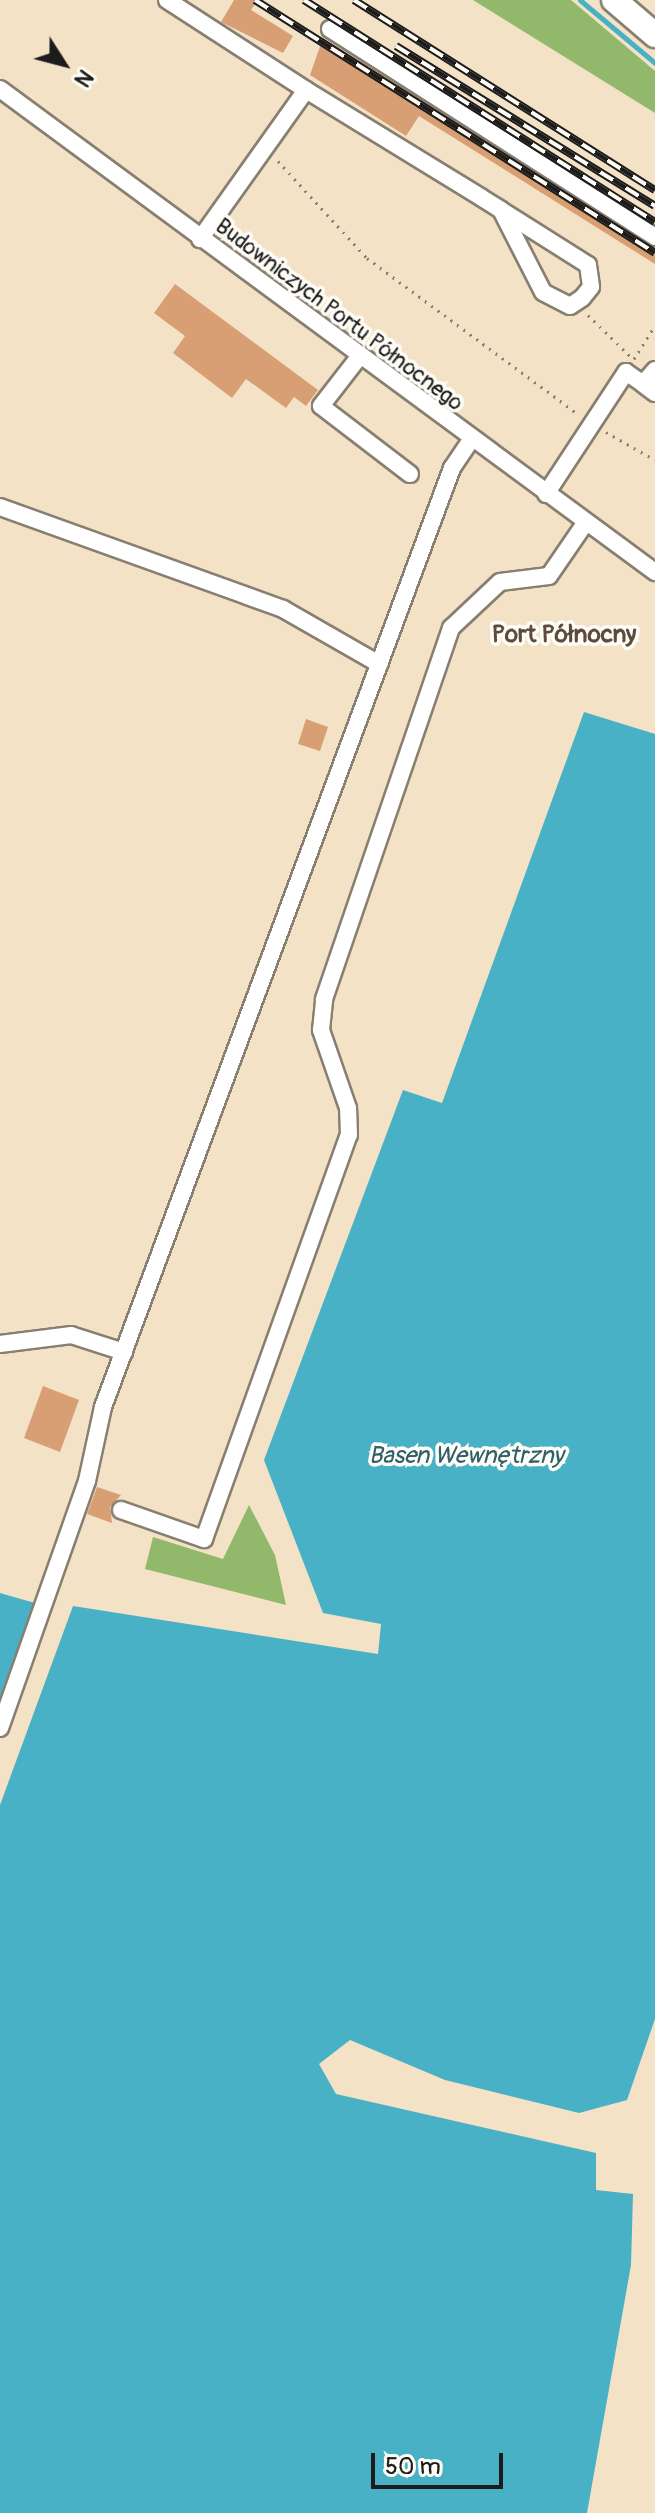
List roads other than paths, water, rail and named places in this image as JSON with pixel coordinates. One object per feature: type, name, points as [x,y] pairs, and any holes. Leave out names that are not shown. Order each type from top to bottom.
[{"type":"highway","points":[[614,0],[655,35]]},
{"type":"street","points":[[167,0],[306,90],[501,210],[588,265],[593,274],[582,298],[570,306],[543,292],[501,210]]},
{"type":"street","points":[[330,29],[655,237]]},
{"type":"street","name":"Budowniczych Portu Północnego","points":[[0,89],[471,440],[655,572]]},
{"type":"street","points":[[200,239],[306,90]]},
{"type":"street","points":[[359,357],[321,406],[410,474]]},
{"type":"street","points":[[546,494],[630,366],[649,389]]},
{"type":"street","points":[[649,389],[655,370]]},
{"type":"street","points":[[0,1728],[87,1481],[124,1352],[452,468],[471,440]]},
{"type":"street","points":[[0,507],[283,609],[379,664]]},
{"type":"street","points":[[121,1510],[204,1539],[349,1135],[348,1108],[321,1030],[324,999],[394,810],[404,752],[435,669],[451,628],[500,582],[549,576],[586,522]]},
{"type":"street","points":[[0,1344],[71,1335],[124,1352]]},
{"type":"water","name":"Basen Wewnętrzny","points":[[584,712],[655,734],[655,2019],[627,2100],[579,2113],[445,2080],[350,2040],[319,2064],[336,2094],[596,2153],[596,2190],[633,2194],[631,2265],[587,2513],[0,2513],[0,1805],[73,1606],[378,1654],[381,1624],[323,1613],[264,1460],[403,1090],[442,1103]]},
{"type":"water","points":[[0,1593],[35,1603],[0,1698]]},
{"type":"waterway","points":[[580,0],[655,63]]},
{"type":"railway","points":[[255,0],[655,253]]},
{"type":"railway","points":[[304,0],[655,222]]},
{"type":"railway","points":[[354,0],[655,190]]},
{"type":"railway","points":[[396,46],[655,206]]},
{"type":"district","name":"Port Północny","points":[[564,635]]}]
